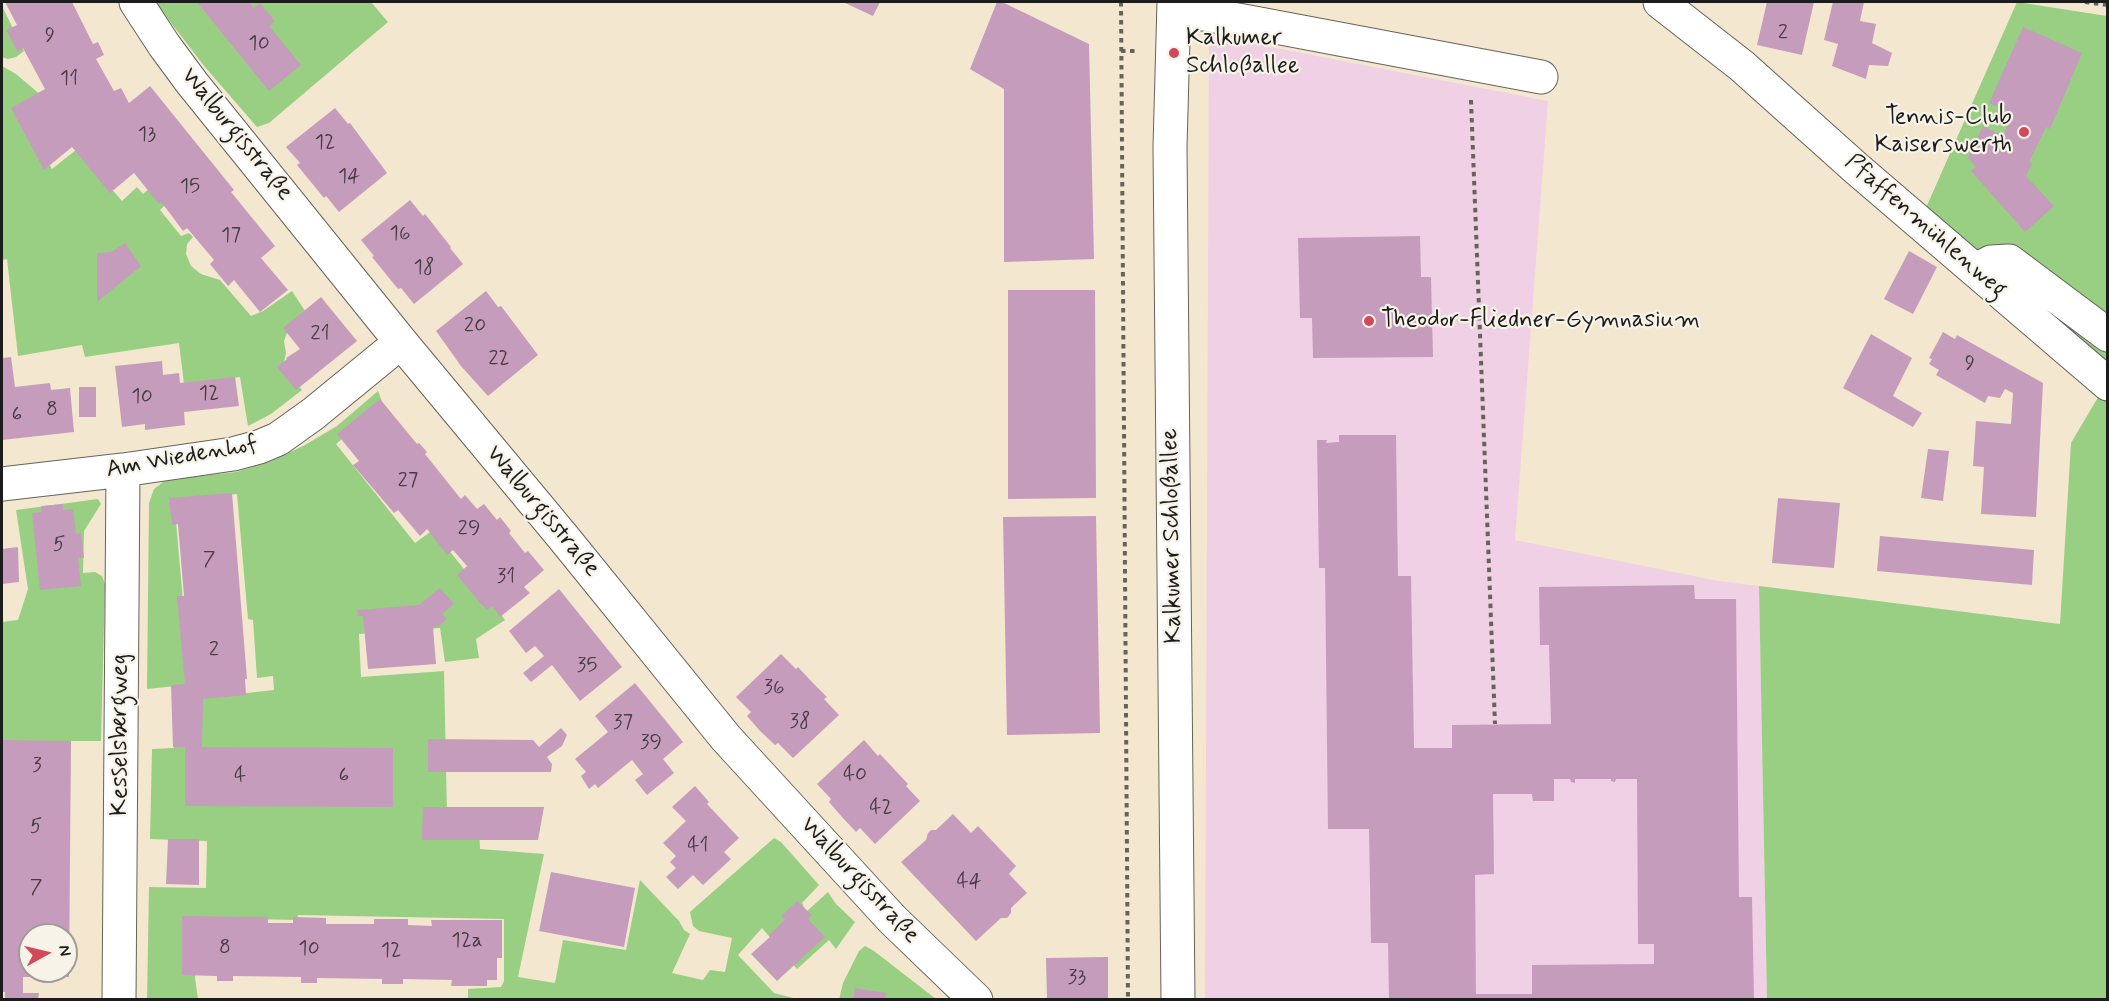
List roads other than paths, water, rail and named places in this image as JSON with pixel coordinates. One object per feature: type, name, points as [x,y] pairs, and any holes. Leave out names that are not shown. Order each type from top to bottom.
[{"type":"street","name":"Walburgisstraße","points":[[136,2],[192,83],[726,738],[892,919],[976,999]]},
{"type":"street","name":"Pfaffenmühlenweg","points":[[1660,2],[1742,66],[1857,169],[2108,384]]},
{"type":"street","points":[[1175,8],[1540,77]]},
{"type":"street","name":"Kalkumer Schloßallee","points":[[1175,8],[1170,147],[1178,999]]},
{"type":"street","points":[[1976,270],[1991,262],[2009,261],[2108,335]]},
{"type":"street","name":"Am Wiedenhof","points":[[2,484],[123,470],[232,454],[259,447],[278,438],[313,414],[401,342]]},
{"type":"street","name":"Kesselsbergweg","points":[[119,999],[123,470]]},
{"type":"place","name":"Kalkumer Schloßallee","points":[[1174,53]]},
{"type":"place","name":"Tennis-Club Kaiserswerth","points":[[2024,132]]},
{"type":"place","name":"Theodor-Fliedner-Gymnasium","points":[[1369,321]]}]
